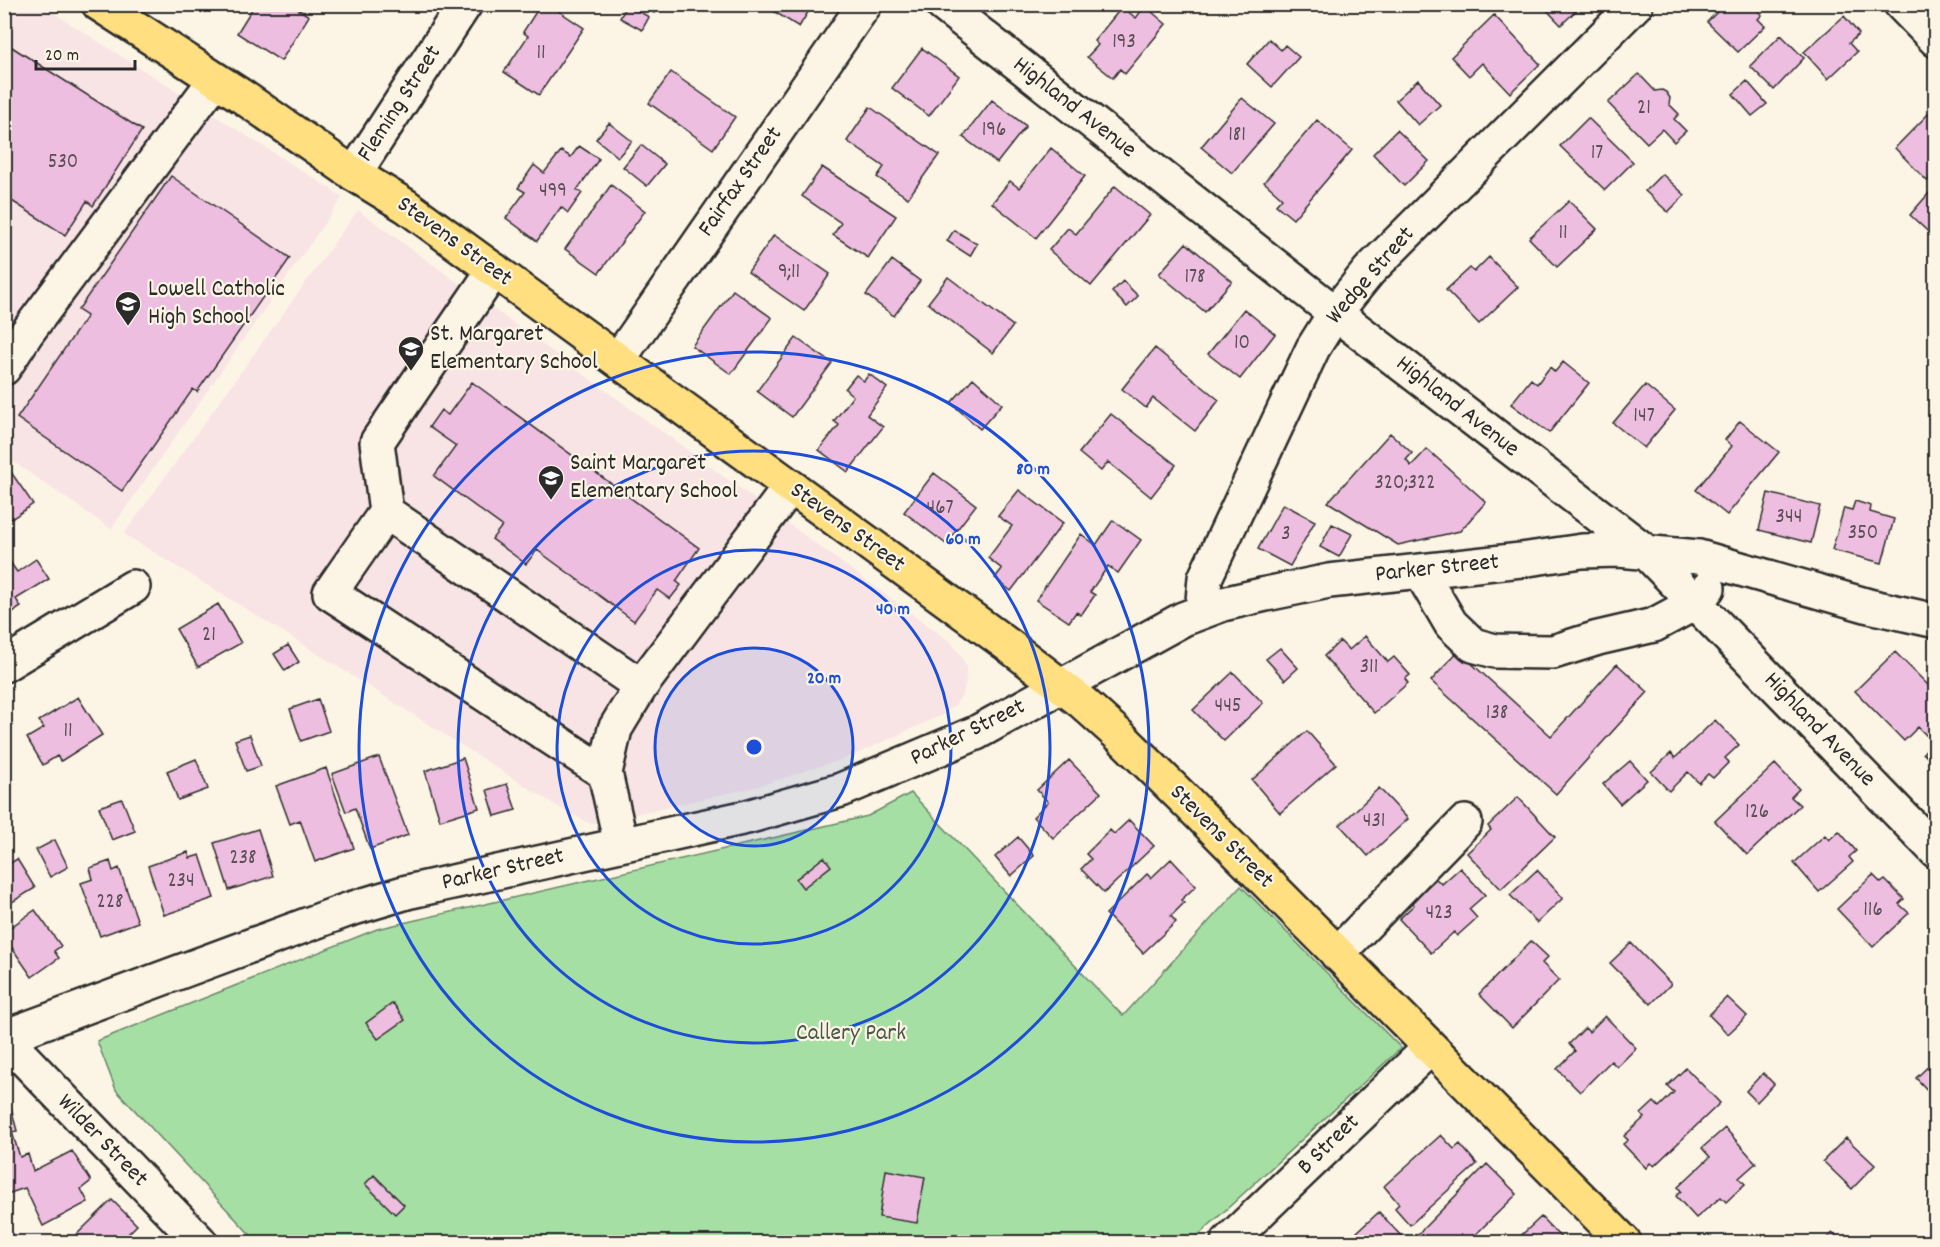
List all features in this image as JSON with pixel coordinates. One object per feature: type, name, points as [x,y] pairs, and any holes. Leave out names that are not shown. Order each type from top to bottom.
[{"type":"main road","name":"Stevens Street","points":[[99,4],[354,174],[406,206],[1060,685],[1122,738],[1624,1242]]},
{"type":"street","name":"Fleming Street","points":[[354,174],[465,4]]},
{"type":"street","name":"Fairfax Street","points":[[618,360],[865,4]]},
{"type":"street","name":"Highland Avenue","points":[[942,4],[1335,313],[1645,551],[1935,851]]},
{"type":"street","name":"Wedge Street","points":[[1202,612],[1205,578],[1313,348],[1335,313],[1369,271],[1636,4]]},
{"type":"street","points":[[1900,4],[1935,40]]},
{"type":"street","points":[[4,368],[15,327],[215,80]]},
{"type":"street","points":[[494,270],[377,442],[386,512],[330,593],[605,773]]},
{"type":"street","points":[[621,844],[605,773],[615,729],[641,686],[790,487]]},
{"type":"street","points":[[386,512],[641,686]]},
{"type":"street","name":"Parker Street","points":[[4,1037],[347,910],[460,879],[747,817],[841,790],[976,733],[1183,619],[1223,604],[1266,594],[1329,581],[1582,551],[1645,551],[1699,557],[1869,606],[1935,621]]},
{"type":"street","points":[[1420,571],[1451,624],[1473,645],[1495,651],[1553,652],[1598,638],[1654,625],[1695,603],[1727,566]]},
{"type":"street","points":[[4,665],[133,587]]},
{"type":"street","points":[[1338,954],[1465,822]]},
{"type":"street","name":"Wilder Street","points":[[4,1037],[200,1242]]},
{"type":"street","name":"B Street","points":[[1228,1242],[1430,1048]]},
{"type":"shaded area","name":"Lowell Catholic High School","points":[[4,5],[41,5],[343,197],[111,529],[5,456]]},
{"type":"shaded area","name":"St. Margaret Elementary School","points":[[358,210],[952,643],[966,667],[963,694],[955,705],[944,714],[852,756],[755,787],[591,824],[563,810],[285,633],[124,534]]},
{"type":"green space","name":"Callery Park","points":[[911,793],[1123,1016],[1241,886],[1401,1048],[1191,1242],[257,1242],[116,1090],[97,1041],[377,929],[868,816]]},
{"type":"building","points":[[255,4],[290,4],[309,16],[281,61],[237,33]]},
{"type":"building","points":[[541,4],[548,4],[584,28],[539,95],[504,72],[528,36],[523,32]]},
{"type":"building","points":[[642,4],[660,4],[654,13]]},
{"type":"building","points":[[762,4],[813,4],[799,27]]},
{"type":"building","points":[[1541,4],[1583,4],[1561,25]]},
{"type":"building","points":[[1716,4],[1752,4],[1762,15],[1758,19],[1765,26],[1738,52],[1707,22],[1718,11],[1714,7]]},
{"type":"building","points":[[627,5],[649,17],[642,30],[620,18]]},
{"type":"building","points":[[1145,6],[1166,24],[1125,74],[1120,69],[1113,78],[1087,57],[1098,45],[1094,41],[1122,7],[1136,18]]},
{"type":"building","points":[[1494,15],[1540,64],[1510,93],[1482,63],[1469,76],[1451,57]]},
{"type":"building","points":[[1844,16],[1859,34],[1849,43],[1857,52],[1828,79],[1804,52]]},
{"type":"building","points":[[1781,35],[1804,58],[1774,90],[1750,66]]},
{"type":"building","points":[[1269,39],[1281,50],[1285,45],[1299,57],[1272,87],[1247,64]]},
{"type":"building","points":[[4,42],[142,130],[93,206],[87,201],[65,235],[4,196]]},
{"type":"building","points":[[922,48],[959,76],[929,116],[892,88]]},
{"type":"building","points":[[671,72],[735,117],[713,149],[649,103]]},
{"type":"building","points":[[1639,74],[1655,91],[1666,92],[1670,98],[1669,104],[1679,114],[1674,119],[1686,131],[1674,142],[1662,129],[1647,143],[1608,103]]},
{"type":"building","points":[[1418,80],[1440,105],[1418,125],[1396,100]]},
{"type":"building","points":[[1747,81],[1767,104],[1752,116],[1733,94]]},
{"type":"building","points":[[1242,98],[1274,124],[1232,173],[1201,147]]},
{"type":"building","points":[[992,100],[1026,126],[997,163],[963,137]]},
{"type":"building","points":[[870,107],[939,155],[908,198],[877,177],[884,167],[847,141]]},
{"type":"building","points":[[1932,110],[1936,114],[1936,173],[1927,181],[1895,148]]},
{"type":"building","points":[[1588,118],[1633,162],[1605,190],[1560,146]]},
{"type":"building","points":[[1317,120],[1352,150],[1293,219],[1276,205],[1282,198],[1264,182]]},
{"type":"building","points":[[609,123],[632,141],[618,157],[596,139]]},
{"type":"building","points":[[1397,130],[1429,161],[1404,186],[1373,154]]},
{"type":"building","points":[[641,145],[665,164],[647,186],[623,167]]},
{"type":"building","points":[[579,146],[599,159],[577,190],[582,193],[568,213],[561,207],[537,241],[506,218],[525,192],[518,188],[534,165],[544,173],[561,151],[571,157]]},
{"type":"building","points":[[1051,148],[1085,176],[1036,238],[992,203],[1010,181],[1019,188]]},
{"type":"building","points":[[822,167],[896,216],[868,258],[833,235],[841,223],[802,196]]},
{"type":"building","points":[[1662,174],[1685,195],[1668,212],[1645,191]]},
{"type":"building","points":[[171,176],[290,258],[197,392],[193,389],[122,491],[17,418],[87,316],[78,310]]},
{"type":"building","points":[[611,185],[645,211],[599,273],[565,249]]},
{"type":"building","points":[[1115,186],[1150,215],[1091,286],[1049,250],[1068,228],[1076,234]]},
{"type":"building","points":[[1929,193],[1936,199],[1936,239],[1910,215]]},
{"type":"building","points":[[1569,201],[1597,229],[1557,267],[1529,238]]},
{"type":"building","points":[[954,230],[977,244],[970,256],[947,241]]},
{"type":"building","points":[[774,235],[830,274],[804,311],[748,272]]},
{"type":"building","points":[[1186,243],[1232,281],[1205,312],[1159,274]]},
{"type":"building","points":[[1489,257],[1518,287],[1479,324],[1446,290],[1470,268],[1474,272]]},
{"type":"building","points":[[892,260],[920,281],[894,316],[866,295]]},
{"type":"building","points":[[948,277],[1013,326],[993,353],[928,303]]},
{"type":"building","points":[[1123,281],[1138,296],[1127,307],[1112,292]]},
{"type":"building","points":[[733,290],[772,318],[731,374],[692,346]]},
{"type":"building","points":[[1244,309],[1275,334],[1240,379],[1208,354]]},
{"type":"building","points":[[796,338],[832,363],[792,417],[757,391]]},
{"type":"building","points":[[1155,348],[1219,400],[1195,431],[1153,398],[1146,408],[1122,389]]},
{"type":"building","points":[[1563,362],[1589,383],[1549,433],[1511,404],[1531,379],[1537,384],[1550,367],[1555,372]]},
{"type":"building","points":[[869,374],[887,388],[867,415],[883,427],[848,472],[819,450],[839,425],[834,421],[853,396],[845,389],[856,375],[864,381]]},
{"type":"building","points":[[973,378],[1002,404],[980,429],[951,403]]},
{"type":"building","name":"Saint Margaret Elementary School","points":[[472,382],[699,548],[676,581],[681,585],[670,599],[657,590],[634,621],[537,550],[526,564],[492,539],[502,526],[434,476],[456,446],[429,427],[441,410],[448,415]]},
{"type":"building","points":[[1645,385],[1675,410],[1644,448],[1613,423]]},
{"type":"building","points":[[1111,414],[1176,465],[1151,497],[1108,462],[1101,471],[1079,453]]},
{"type":"building","points":[[1740,421],[1779,452],[1727,515],[1696,490],[1732,446],[1725,440]]},
{"type":"building","points":[[1390,433],[1412,453],[1406,460],[1411,466],[1427,449],[1486,502],[1460,531],[1398,545],[1328,502]]},
{"type":"building","points":[[4,462],[33,504],[4,524]]},
{"type":"building","points":[[934,473],[976,505],[946,544],[904,512]]},
{"type":"building","points":[[1019,490],[1063,523],[1011,591],[995,578],[1002,569],[988,558],[1012,526],[998,516]]},
{"type":"building","points":[[1768,493],[1820,506],[1811,543],[1759,530]]},
{"type":"building","points":[[1855,501],[1871,506],[1870,512],[1894,519],[1882,563],[1832,550],[1844,508],[1852,510]]},
{"type":"building","points":[[1283,504],[1315,521],[1290,566],[1258,549]]},
{"type":"building","points":[[1113,520],[1141,540],[1118,573],[1108,566],[1090,592],[1095,595],[1081,615],[1076,612],[1069,622],[1036,600],[1081,534],[1096,545]]},
{"type":"building","points":[[1332,524],[1352,534],[1339,557],[1320,547]]},
{"type":"building","points":[[5,555],[17,572],[36,559],[49,579],[16,599],[21,607],[4,618]]},
{"type":"building","points":[[218,604],[241,643],[198,667],[176,629]]},
{"type":"building","points":[[1365,636],[1388,662],[1394,657],[1410,675],[1405,679],[1408,683],[1374,713],[1324,656],[1340,641],[1349,650]]},
{"type":"building","points":[[288,645],[299,662],[285,671],[274,654]]},
{"type":"building","points":[[1280,648],[1298,668],[1285,680],[1266,659]]},
{"type":"building","points":[[1458,651],[1551,736],[1617,664],[1648,692],[1556,794],[1431,681]]},
{"type":"building","points":[[1895,652],[1936,693],[1936,766],[1923,753],[1933,742],[1918,727],[1904,741],[1855,691]]},
{"type":"building","points":[[1233,672],[1263,703],[1224,741],[1193,710]]},
{"type":"building","points":[[78,697],[102,735],[61,761],[57,756],[43,765],[27,738],[44,728],[39,721]]},
{"type":"building","points":[[318,699],[329,731],[301,741],[290,709]]},
{"type":"building","points":[[1715,720],[1739,745],[1725,758],[1729,762],[1713,778],[1708,774],[1699,783],[1688,772],[1669,791],[1651,772],[1671,753],[1675,758]]},
{"type":"building","points":[[1307,731],[1336,764],[1280,813],[1252,780]]},
{"type":"building","points":[[250,735],[261,766],[246,771],[235,740]]},
{"type":"building","points":[[379,757],[408,835],[370,849],[355,808],[346,812],[332,774]]},
{"type":"building","points":[[463,758],[479,808],[440,820],[425,771]]},
{"type":"building","points":[[196,759],[208,789],[178,800],[167,771]]},
{"type":"building","points":[[1069,760],[1101,793],[1053,838],[1033,817],[1048,802],[1037,790]]},
{"type":"building","points":[[1630,761],[1647,780],[1620,804],[1603,784]]},
{"type":"building","points":[[1775,764],[1799,789],[1791,797],[1800,805],[1747,855],[1715,821]]},
{"type":"building","points":[[326,768],[354,848],[315,862],[300,820],[290,824],[276,786]]},
{"type":"building","points":[[507,784],[516,810],[495,816],[487,790]]},
{"type":"building","points":[[1379,788],[1408,819],[1368,856],[1340,825]]},
{"type":"building","points":[[1518,797],[1555,837],[1501,889],[1467,853],[1491,830],[1488,826]]},
{"type":"building","points":[[122,799],[135,831],[112,840],[99,807]]},
{"type":"building","points":[[1129,820],[1154,846],[1104,893],[1081,869],[1091,859],[1086,854],[1110,830],[1114,834]]},
{"type":"building","points":[[258,829],[273,876],[229,890],[214,843]]},
{"type":"building","points":[[1839,831],[1856,851],[1849,857],[1853,862],[1819,892],[1794,863],[1825,835],[1829,840]]},
{"type":"building","points":[[1018,837],[1034,856],[1011,876],[995,857]]},
{"type":"building","points":[[55,840],[68,867],[50,877],[36,850]]},
{"type":"building","points":[[188,852],[190,858],[200,855],[214,898],[164,915],[148,866]]},
{"type":"building","points":[[824,857],[831,866],[803,888],[796,879]]},
{"type":"building","points":[[17,859],[35,888],[4,907],[4,867]]},
{"type":"building","points":[[1171,859],[1196,886],[1181,900],[1184,903],[1171,916],[1176,922],[1143,953],[1106,914],[1147,874],[1151,878]]},
{"type":"building","points":[[110,861],[113,871],[119,868],[138,922],[100,936],[81,883],[93,879],[90,868]]},
{"type":"building","points":[[1460,868],[1485,895],[1469,909],[1477,918],[1457,936],[1454,932],[1431,953],[1399,919],[1414,905],[1411,902],[1436,879],[1442,884]]},
{"type":"building","points":[[1537,870],[1563,898],[1537,923],[1510,895]]},
{"type":"building","points":[[1873,875],[1881,883],[1885,880],[1904,899],[1899,904],[1909,913],[1873,947],[1837,909]]},
{"type":"building","points":[[35,910],[61,946],[54,951],[59,958],[32,977],[8,942],[4,944],[4,932]]},
{"type":"building","points":[[1531,941],[1548,957],[1542,963],[1559,980],[1512,1028],[1479,994]]},
{"type":"building","points":[[1631,943],[1671,984],[1651,1004],[1610,963]]},
{"type":"building","points":[[1727,997],[1747,1016],[1728,1034],[1709,1015]]},
{"type":"building","points":[[393,1003],[405,1020],[378,1039],[366,1023]]},
{"type":"building","points":[[1605,1016],[1636,1048],[1617,1067],[1611,1061],[1580,1092],[1557,1069],[1575,1051],[1569,1044],[1585,1028],[1589,1032]]},
{"type":"building","points":[[1936,1059],[1936,1099],[1916,1078]]},
{"type":"building","points":[[1686,1068],[1720,1103],[1654,1166],[1650,1163],[1646,1168],[1623,1144],[1628,1140],[1624,1136],[1644,1118],[1641,1114],[1654,1102],[1659,1107],[1674,1092],[1667,1086]]},
{"type":"building","points":[[1763,1073],[1774,1084],[1757,1102],[1746,1091]]},
{"type":"building","points":[[11,1108],[17,1131],[12,1132],[20,1157],[28,1154],[33,1171],[72,1151],[91,1181],[81,1189],[88,1202],[43,1226],[25,1188],[4,1195],[4,1111]]},
{"type":"building","points":[[1725,1128],[1756,1163],[1739,1178],[1745,1184],[1726,1202],[1721,1197],[1696,1218],[1676,1196],[1681,1191],[1678,1187],[1710,1157],[1702,1148]]},
{"type":"building","points":[[1441,1135],[1454,1149],[1460,1144],[1477,1164],[1410,1225],[1395,1208],[1399,1204],[1384,1186]]},
{"type":"building","points":[[1846,1138],[1875,1165],[1852,1189],[1823,1161]]},
{"type":"building","points":[[1487,1164],[1517,1194],[1475,1235],[1483,1242],[1425,1242],[1417,1235]]},
{"type":"building","points":[[886,1170],[925,1177],[917,1223],[879,1217]]},
{"type":"building","points":[[374,1175],[404,1205],[395,1214],[365,1184]]},
{"type":"building","points":[[112,1200],[137,1225],[120,1242],[69,1242]]},
{"type":"building","points":[[1379,1212],[1402,1237],[1396,1242],[1367,1242],[1357,1232]]},
{"type":"building","points":[[1541,1217],[1565,1242],[1514,1242]]},
{"type":"building","points":[[1832,1233],[1842,1242],[1823,1242]]},
{"type":"place","name":"Lowell Catholic High School","points":[[128,327]]},
{"type":"place","name":"St. Margaret Elementary School","points":[[411,372]]},
{"type":"place","name":"Saint Margaret Elementary School","points":[[551,501]]}]
